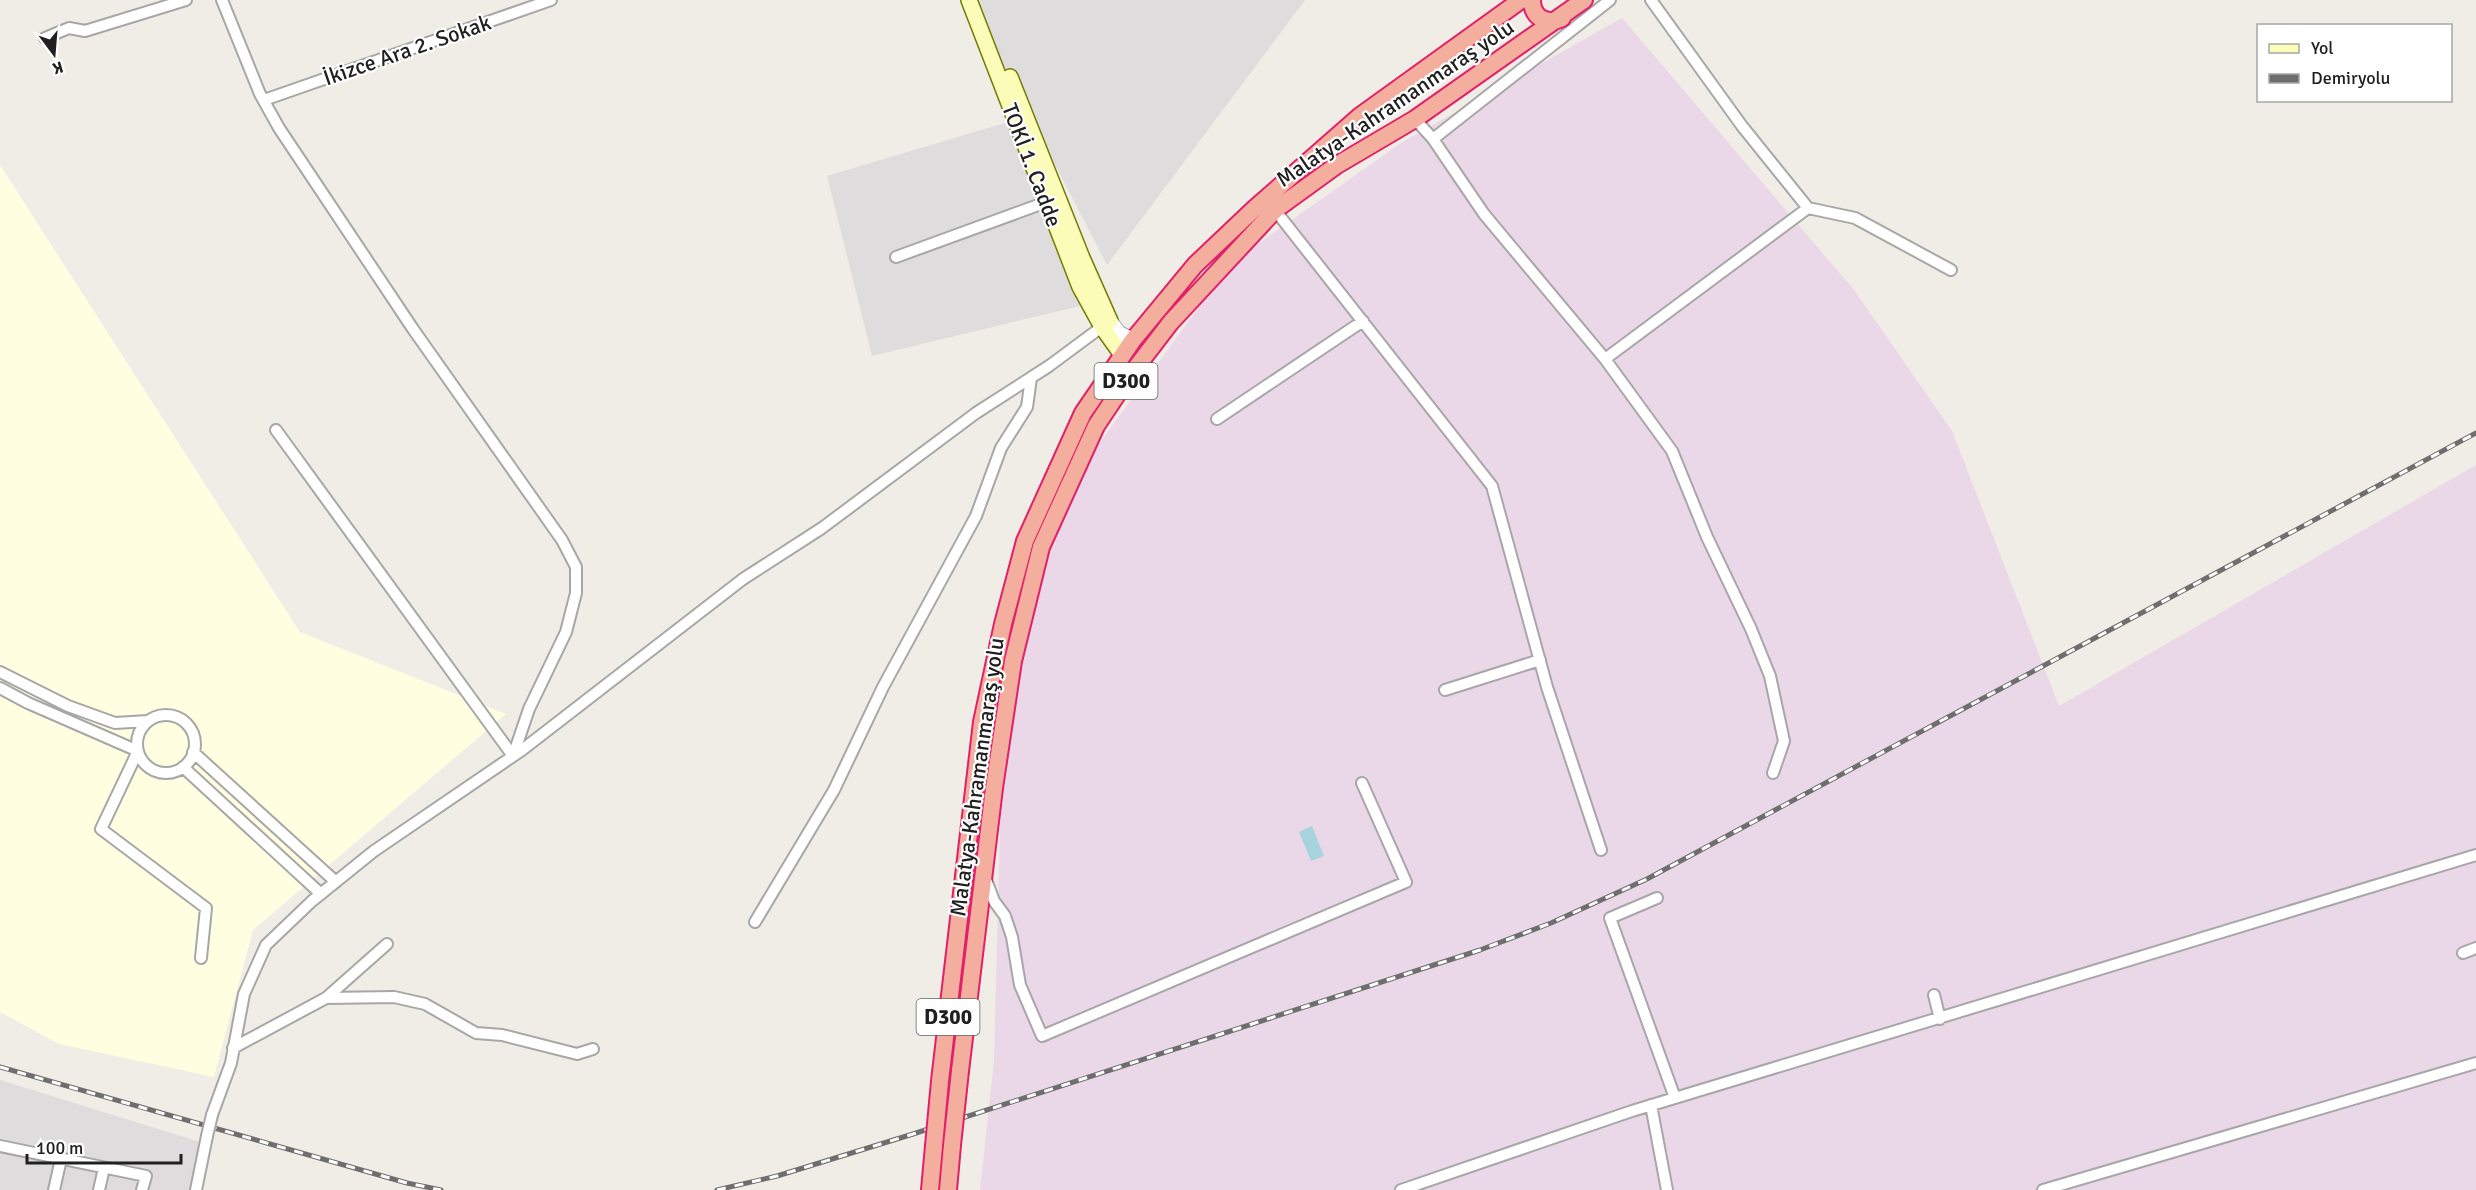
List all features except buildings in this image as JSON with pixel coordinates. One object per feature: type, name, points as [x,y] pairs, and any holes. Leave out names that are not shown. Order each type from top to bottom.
[{"type":"highway","name":"D300","points":[[930,1190],[940,1080],[982,722],[1003,624],[1025,542],[1083,413],[1132,340],[1195,265],[1254,209],[1359,116],[1521,0]]},
{"type":"highway","points":[[1532,0],[1533,9],[1541,18],[1552,21],[1563,17],[1570,0]]},
{"type":"highway","name":"Malatya-Kahramanmaraş yolu","points":[[948,1190],[994,788],[1013,661],[1041,547],[1096,426],[1128,378],[1171,322],[1275,210],[1337,165],[1415,119],[1563,17],[1584,0]]},
{"type":"main road","name":"TOKİ 1. Cadde","points":[[969,0],[1052,200],[1106,324],[1122,355]]},
{"type":"main road","name":"TOKİ 1. Cadde","points":[[979,0],[1052,200]]},
{"type":"street","points":[[45,38],[69,28],[85,32],[186,0]]},
{"type":"street","points":[[222,0],[264,100],[279,128],[413,329],[562,540],[576,567],[576,593],[566,632],[529,709],[513,756]]},
{"type":"street","name":"İkizce Ara 2. Sokak","points":[[264,100],[551,0]]},
{"type":"street","points":[[1433,139],[1610,0]]},
{"type":"street","points":[[1651,0],[1742,126],[1808,208],[1855,218],[1951,270]]},
{"type":"street","points":[[1415,119],[1433,139],[1484,214],[1605,358],[1672,451],[1707,537],[1751,629],[1770,676],[1784,741],[1773,773]]},
{"type":"street","points":[[896,257],[1052,200]]},
{"type":"street","points":[[1605,358],[1808,208]]},
{"type":"street","points":[[1275,210],[1492,486],[1540,660],[1602,850]]},
{"type":"street","points":[[1217,419],[1364,321]]},
{"type":"street","points":[[196,1190],[212,1115],[231,1063],[244,994],[266,945],[321,894],[374,851],[513,756],[743,579],[822,528],[976,413],[1031,378],[1106,324],[1132,340]]},
{"type":"street","points":[[755,922],[834,790],[883,687],[976,516],[1001,448],[1027,406],[1031,378]]},
{"type":"street","points":[[276,430],[513,756]]},
{"type":"street","points":[[1446,690],[1540,660]]},
{"type":"street","points":[[0,672],[68,706],[115,723],[148,722],[161,716],[180,719],[192,733],[193,752],[183,767],[165,773],[156,771],[141,760],[138,751],[139,732],[148,722]]},
{"type":"street","points":[[0,688],[28,703],[138,751]]},
{"type":"street","points":[[138,751],[101,829],[206,908],[201,958]]},
{"type":"street","points":[[193,752],[336,882]]},
{"type":"street","points":[[183,767],[321,894]]},
{"type":"street","points":[[985,876],[994,901],[1005,916],[1012,937],[1020,985],[1042,1036],[1406,882],[1362,783]]},
{"type":"street","points":[[1401,1190],[1475,1162],[1651,1105],[2476,855]]},
{"type":"street","points":[[1657,897],[1610,918],[1675,1098]]},
{"type":"street","points":[[233,1048],[326,998],[387,944]]},
{"type":"street","points":[[2463,953],[2476,948]]},
{"type":"street","points":[[1934,995],[1940,1018]]},
{"type":"street","points":[[326,998],[394,997],[425,1004],[476,1033],[502,1035],[577,1054],[593,1049]]},
{"type":"street","points":[[2043,1190],[2476,1063]]},
{"type":"street","points":[[1651,1105],[1667,1190]]},
{"type":"street","points":[[0,1146],[146,1176],[142,1190]]},
{"type":"street","points":[[54,1190],[61,1159]]},
{"type":"street","points":[[99,1190],[104,1168]]},
{"type":"shaded area","points":[[970,0],[1305,0],[1107,265]]},
{"type":"shaded area","points":[[1622,18],[1854,290],[1952,431],[2059,706],[2476,465],[2476,1190],[980,1190],[994,1061],[1001,791],[1035,584],[1096,448],[1231,263],[1401,143]]},
{"type":"shaded area","points":[[1015,120],[1092,303],[872,356],[827,176]]},
{"type":"shaded area","points":[[0,165],[300,632],[506,714],[253,930],[214,1077],[59,1044],[0,1012]]},
{"type":"shaded area","points":[[0,1080],[200,1142],[197,1190],[0,1190]]},
{"type":"water","points":[[1312,826],[1324,856],[1311,861],[1299,832]]},
{"type":"railway","points":[[717,1190],[777,1176],[913,1134],[1480,950],[1551,923],[1647,879],[2476,433]]},
{"type":"railway","points":[[0,1067],[407,1183],[441,1190]]}]
